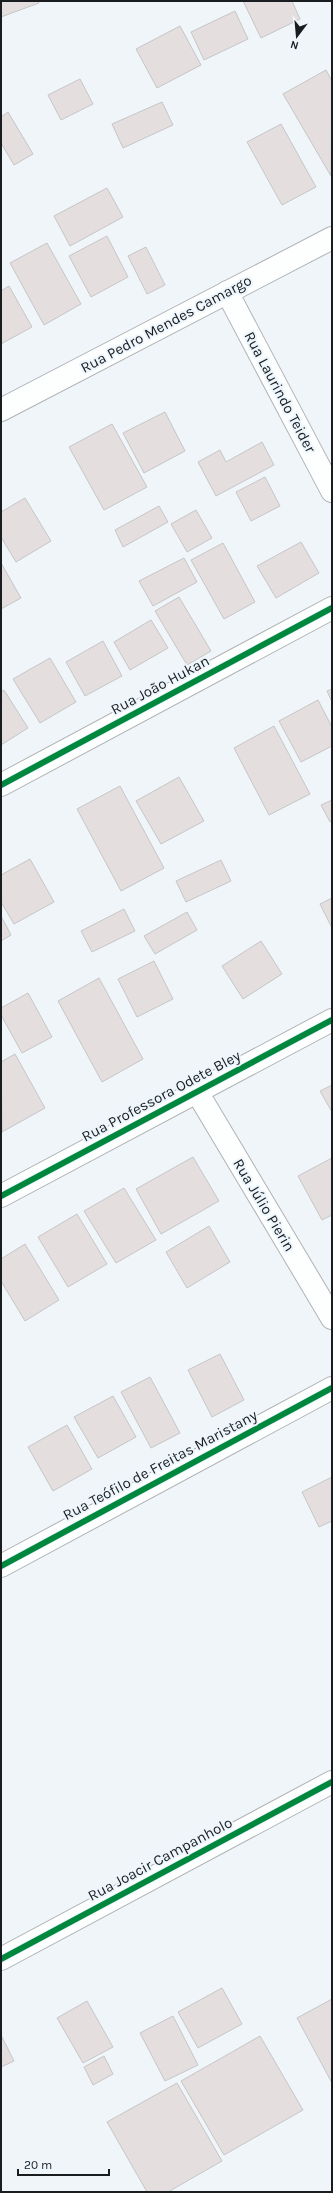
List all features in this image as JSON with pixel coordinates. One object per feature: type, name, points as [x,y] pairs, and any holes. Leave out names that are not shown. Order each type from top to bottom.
[{"type":"street","name":"Rua Pedro Mendes Camargo","points":[[1,410],[332,238]]},
{"type":"street","name":"Rua Laurindo Teider","points":[[227,292],[332,492]]},
{"type":"street","name":"Rua João Hukan","points":[[1,785],[332,608]]},
{"type":"street","name":"Rua Professora Odete Bley","points":[[1,1196],[332,1020]]},
{"type":"street","name":"Rua Júlio Pierin","points":[[197,1092],[332,1318]]},
{"type":"street","name":"Rua Teófilo de Freitas Maristany","points":[[1,1566],[332,1388]]},
{"type":"street","name":"Rua Joacir Campanholo","points":[[1,1959],[332,1782]]},
{"type":"building","points":[[1,1],[38,1],[39,3],[1,17]]},
{"type":"building","points":[[243,1],[292,1],[300,19],[261,38]]},
{"type":"building","points":[[235,11],[248,39],[204,60],[191,32]]},
{"type":"building","points":[[180,26],[201,65],[157,88],[136,49]]},
{"type":"building","points":[[326,70],[332,81],[331,176],[283,94]]},
{"type":"building","points":[[80,79],[93,104],[61,120],[48,95]]},
{"type":"building","points":[[162,102],[173,125],[123,148],[112,124]]},
{"type":"building","points":[[8,112],[33,154],[14,165],[1,143],[1,117]]},
{"type":"building","points":[[281,124],[316,187],[282,205],[247,142]]},
{"type":"building","points":[[107,188],[123,217],[70,246],[54,216]]},
{"type":"building","points":[[107,236],[128,277],[91,297],[69,256]]},
{"type":"building","points":[[47,243],[81,304],[44,325],[10,263]]},
{"type":"building","points":[[146,247],[165,285],[147,294],[128,256]]},
{"type":"building","points":[[9,286],[32,327],[1,344],[1,291]]},
{"type":"building","points":[[165,412],[185,451],[144,473],[123,433]]},
{"type":"building","points":[[112,424],[147,487],[104,510],[69,447]]},
{"type":"building","points":[[262,442],[274,465],[216,496],[198,462],[220,450],[226,462]]},
{"type":"building","points":[[265,477],[280,506],[251,521],[236,492]]},
{"type":"building","points":[[25,498],[51,541],[16,562],[1,537],[1,512]]},
{"type":"building","points":[[159,506],[168,522],[123,547],[115,530]]},
{"type":"building","points":[[196,510],[212,538],[187,552],[171,524]]},
{"type":"building","points":[[301,542],[319,573],[276,598],[257,566]]},
{"type":"building","points":[[223,543],[255,602],[224,619],[191,560]]},
{"type":"building","points":[[184,558],[197,582],[153,606],[139,581]]},
{"type":"building","points":[[1,563],[21,598],[1,609]]},
{"type":"building","points":[[179,597],[211,651],[187,665],[155,611]]},
{"type":"building","points":[[151,620],[168,648],[130,670],[114,642]]},
{"type":"building","points":[[103,641],[122,676],[85,696],[66,662]]},
{"type":"building","points":[[50,658],[76,702],[40,723],[13,679]]},
{"type":"building","points":[[332,689],[332,702],[327,691]]},
{"type":"building","points":[[4,690],[28,728],[1,745],[1,692]]},
{"type":"building","points":[[318,700],[332,727],[332,746],[301,762],[279,721]]},
{"type":"building","points":[[274,726],[310,794],[269,815],[234,748]]},
{"type":"building","points":[[179,777],[204,821],[161,844],[136,801]]},
{"type":"building","points":[[120,786],[164,868],[121,891],[77,809]]},
{"type":"building","points":[[332,800],[332,821],[330,822],[321,805]]},
{"type":"building","points":[[30,859],[54,902],[14,924],[1,902],[1,875]]},
{"type":"building","points":[[221,860],[231,881],[186,902],[176,881]]},
{"type":"building","points":[[332,898],[332,928],[320,904]]},
{"type":"building","points":[[124,909],[135,931],[92,952],[81,931]]},
{"type":"building","points":[[187,912],[197,930],[155,954],[144,936]]},
{"type":"building","points":[[1,916],[11,935],[1,941]]},
{"type":"building","points":[[261,941],[282,974],[243,999],[222,966]]},
{"type":"building","points":[[154,961],[173,999],[137,1017],[118,979]]},
{"type":"building","points":[[99,978],[143,1059],[102,1082],[58,1001]]},
{"type":"building","points":[[28,993],[52,1037],[22,1053],[1,1015],[1,1008]]},
{"type":"building","points":[[15,1054],[45,1108],[2,1132],[1,1062]]},
{"type":"building","points":[[332,1085],[332,1112],[320,1091]]},
{"type":"building","points":[[193,1157],[219,1201],[161,1234],[136,1189]]},
{"type":"building","points":[[332,1158],[332,1215],[322,1220],[298,1176]]},
{"type":"building","points":[[124,1188],[156,1240],[116,1263],[84,1211]]},
{"type":"building","points":[[77,1214],[107,1264],[68,1287],[38,1237]]},
{"type":"building","points":[[209,1226],[230,1262],[187,1288],[166,1252]]},
{"type":"building","points":[[25,1244],[59,1300],[25,1321],[1,1281],[1,1259]]},
{"type":"building","points":[[220,1354],[244,1400],[212,1417],[188,1370]]},
{"type":"building","points":[[150,1377],[180,1433],[151,1448],[121,1392]]},
{"type":"building","points":[[113,1396],[136,1437],[98,1458],[74,1417]]},
{"type":"building","points":[[67,1425],[92,1469],[53,1491],[28,1447]]},
{"type":"building","points":[[332,1477],[332,1521],[319,1527],[302,1492]]},
{"type":"building","points":[[222,1988],[242,2024],[198,2048],[178,2012]]},
{"type":"building","points":[[332,1999],[332,2083],[297,2018]]},
{"type":"building","points":[[87,2001],[113,2047],[83,2063],[57,2018]]},
{"type":"building","points":[[173,2016],[198,2065],[165,2081],[140,2033]]},
{"type":"building","points":[[1,2035],[14,2061],[1,2067]]},
{"type":"building","points":[[260,2036],[303,2110],[224,2155],[181,2081]]},
{"type":"building","points":[[104,2056],[113,2074],[93,2085],[84,2067]]},
{"type":"building","points":[[177,2083],[222,2161],[168,2192],[147,2192],[107,2122]]},
{"type":"cycle path","points":[[1,785],[332,608]]},
{"type":"cycle path","points":[[1,1196],[332,1020]]},
{"type":"cycle path","points":[[1,1566],[332,1388]]},
{"type":"cycle path","points":[[1,1959],[332,1782]]}]
